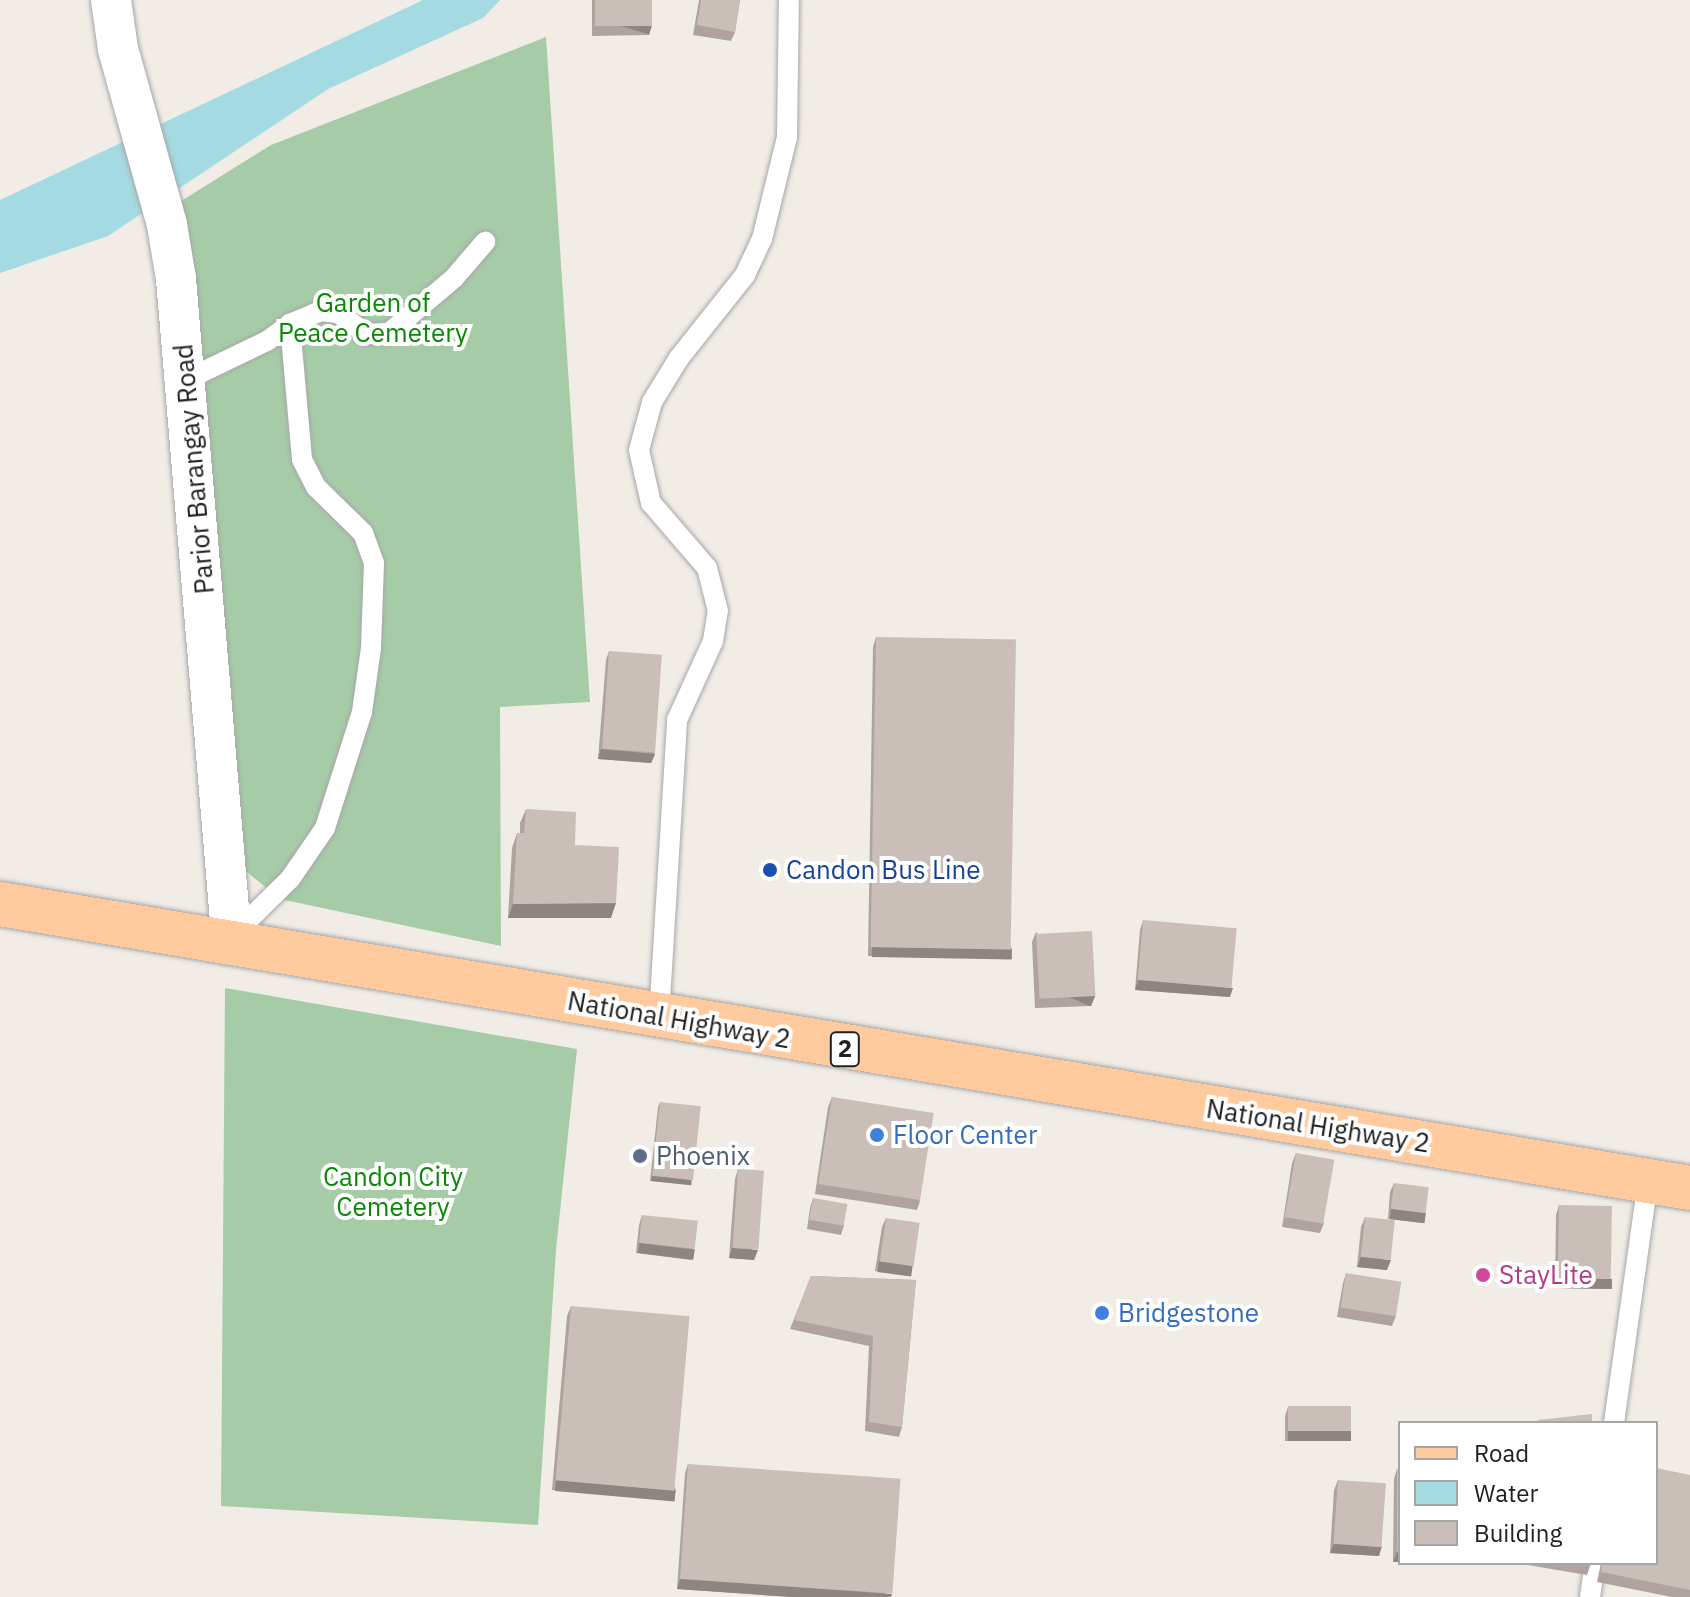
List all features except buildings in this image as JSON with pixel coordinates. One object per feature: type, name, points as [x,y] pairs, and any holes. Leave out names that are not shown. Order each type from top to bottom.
[{"type":"main road","name":"National Highway 2","points":[[0,904],[1690,1188]]},
{"type":"street","name":"Parior Barangay Road","points":[[111,0],[134,115],[167,225],[188,379],[232,941]]},
{"type":"lane","points":[[659,1017],[677,720],[713,641],[718,611],[707,568],[651,503],[639,450],[652,402],[679,358],[745,275],[762,239],[787,137],[789,0]]},
{"type":"lane","points":[[188,379],[267,341],[290,324],[321,311],[338,313],[367,334],[389,333],[454,278],[485,242]]},
{"type":"lane","points":[[232,941],[290,879],[325,828],[362,712],[371,648],[374,563],[363,533],[316,487],[302,459],[290,324]]},
{"type":"lane","points":[[1614,1421],[1648,1180]]},
{"type":"lane","points":[[1590,1597],[1595,1565]]},
{"type":"green space","name":"Garden of Peace Cemetery","points":[[546,37],[590,702],[500,707],[501,946],[280,899],[242,868],[178,203],[271,145]]},
{"type":"green space","name":"Candon City Cemetery","points":[[225,988],[577,1049],[556,1250],[538,1525],[221,1506]]},
{"type":"water","points":[[423,0],[500,0],[483,18],[328,89],[108,236],[0,273],[0,200]]},
{"type":"place","name":"Candon Bus Line","points":[[770,870]]},
{"type":"place","name":"Floor Center","points":[[877,1135]]},
{"type":"place","name":"Phoenix","points":[[640,1156]]},
{"type":"place","name":"StayLite","points":[[1483,1275]]},
{"type":"place","name":"Bridgestone","points":[[1102,1313]]}]
